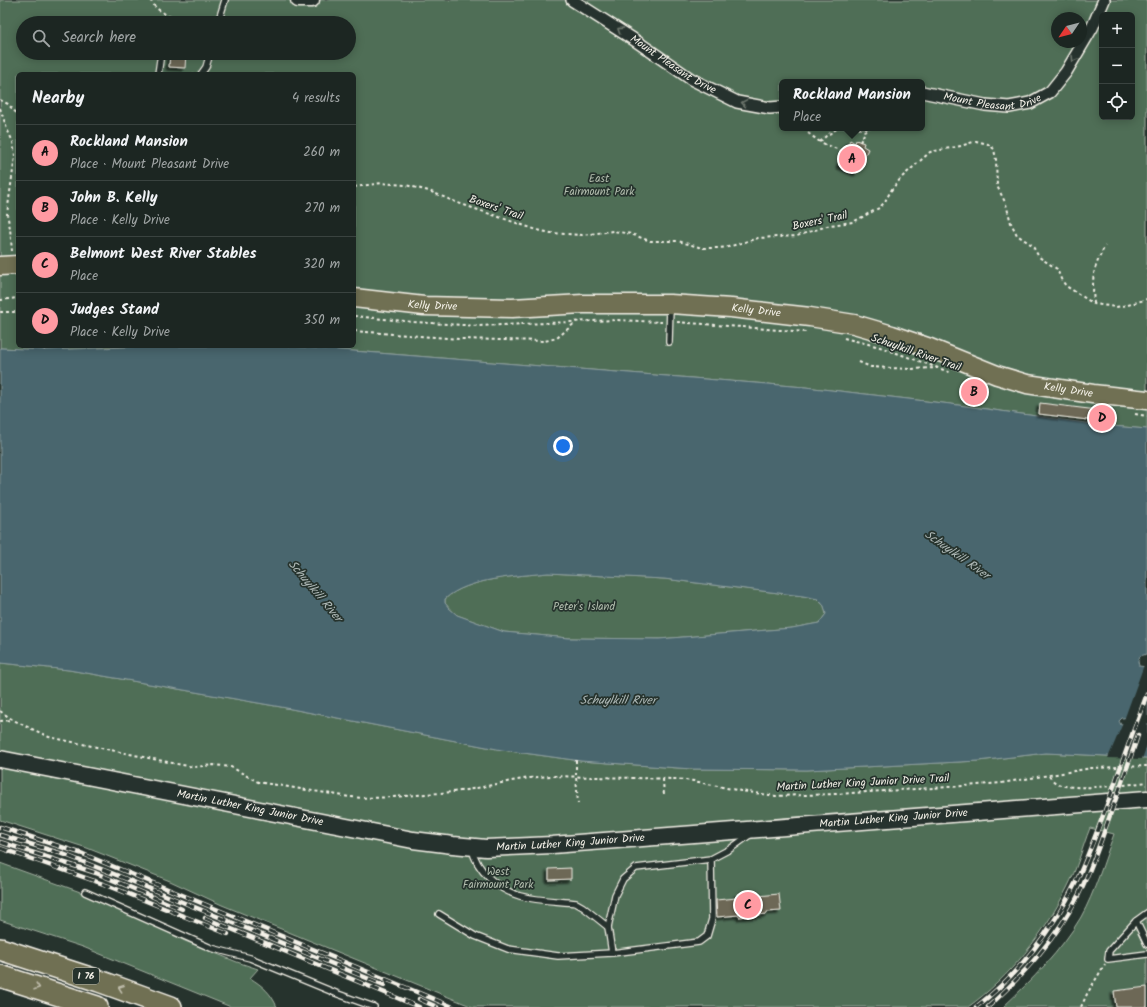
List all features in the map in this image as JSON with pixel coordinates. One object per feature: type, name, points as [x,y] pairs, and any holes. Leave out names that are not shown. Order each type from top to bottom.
[{"type":"highway","name":"I 76","points":[[0,949],[99,980],[171,1007]]},
{"type":"highway","name":"I 76","points":[[0,976],[97,1007]]},
{"type":"main road","name":"Kelly Drive","points":[[356,298],[424,306],[512,308],[583,304],[670,304],[810,317],[847,323],[910,340],[976,367],[1021,382],[1078,392],[1147,400]]},
{"type":"main road","name":"Martin Luther King Junior Drive","points":[[0,759],[413,840],[472,847],[506,848],[536,846],[1147,798]]},
{"type":"street","points":[[298,0],[312,0]]},
{"type":"street","name":"Mount Pleasant Drive","points":[[572,0],[634,39],[691,79],[737,102],[770,108],[779,106]]},
{"type":"street","name":"Mount Pleasant Drive","points":[[925,93],[985,105],[1009,107],[1030,103],[1050,92],[1066,72],[1092,28],[1104,0]]},
{"type":"lane","points":[[220,16],[224,0]]},
{"type":"lane","points":[[158,72],[160,60]]},
{"type":"lane","points":[[202,72],[208,60]]},
{"type":"lane","points":[[669,342],[670,304]]},
{"type":"lane","points":[[612,953],[608,927],[615,895],[623,879],[636,868],[711,859],[730,849],[758,829]]},
{"type":"lane","points":[[472,847],[479,867],[490,879],[503,888],[521,896],[576,903],[608,927]]},
{"type":"lane","points":[[439,914],[475,936],[508,949],[558,956],[612,953],[700,942],[707,936],[712,919],[711,859]]},
{"type":"lane","points":[[85,892],[211,948],[250,958],[374,1007]]},
{"type":"lane","points":[[1147,913],[1136,921],[1109,951],[1108,959],[1147,954]]},
{"type":"lane","points":[[1136,921],[1147,944]]},
{"type":"path","points":[[150,0],[156,8],[168,16]]},
{"type":"path","points":[[0,100],[8,104],[16,113]]},
{"type":"path","points":[[0,108],[13,142],[15,156],[7,214],[10,228],[10,265]]},
{"type":"path","points":[[820,142],[834,131]]},
{"type":"path","points":[[860,142],[865,131]]},
{"type":"path","points":[[808,133],[820,142],[844,152]]},
{"type":"path","name":"Boxers' Trail","points":[[356,188],[382,183],[406,184],[537,230],[551,233],[582,235],[613,231],[631,234],[650,241],[678,240],[702,248],[719,248],[728,247],[758,238],[797,236],[830,225],[853,222],[879,208],[902,177],[930,152],[961,146],[976,141],[988,144],[994,149],[997,186],[1006,204],[1011,223],[1017,235],[1032,245],[1039,257],[1056,269],[1066,286],[1094,304],[1116,307],[1147,299]]},
{"type":"path","points":[[1094,304],[1092,281],[1095,266],[1105,246]]},
{"type":"path","points":[[0,300],[16,298]]},
{"type":"path","points":[[0,312],[16,312]]},
{"type":"path","points":[[356,331],[460,339],[545,341],[557,338],[576,322]]},
{"type":"path","points":[[677,322],[808,332]]},
{"type":"path","name":"Schuylkill River Trail","points":[[838,336],[880,347],[958,376]]},
{"type":"path","points":[[859,362],[871,367],[910,369],[938,368]]},
{"type":"path","points":[[1131,413],[1147,416]]},
{"type":"path","name":"Martin Luther King Junior Drive Trail","points":[[0,711],[12,720],[50,737],[78,744],[194,767],[223,765],[231,767],[258,782],[350,797],[382,798],[451,792],[534,777],[576,776],[675,779],[776,796],[844,794],[1002,783],[1092,768],[1147,766]]},
{"type":"path","points":[[0,721],[12,720]]},
{"type":"path","points":[[576,760],[578,804]]},
{"type":"path","points":[[1049,776],[1056,784],[1070,787],[1135,784],[1147,782]]},
{"type":"path","points":[[663,779],[664,797]]},
{"type":"path","points":[[1081,1007],[1108,959]]},
{"type":"green space","name":"East Fairmount Park","points":[[0,0],[1147,0],[1147,429],[1100,425],[951,404],[805,387],[315,348],[356,348],[356,72],[16,72],[16,348],[99,348],[47,350],[0,348]]},
{"type":"green space","name":"Peter's Island","points":[[548,573],[664,579],[803,596],[817,599],[824,606],[826,614],[819,623],[792,628],[659,639],[569,638],[504,632],[457,615],[445,603],[445,599],[466,586],[494,579]]},
{"type":"green space","name":"West Fairmount Park","points":[[0,663],[69,670],[281,707],[502,750],[581,761],[692,769],[807,770],[978,761],[1046,753],[1147,758],[1147,1007],[1003,1007],[1035,976],[1055,953],[1073,930],[1086,907],[1095,887],[1114,834],[1090,828],[1071,881],[1048,922],[1025,954],[1012,968],[968,1007],[473,1007],[222,905],[170,881],[87,848],[0,820]]},
{"type":"green space","points":[[0,863],[108,902],[185,941],[258,969],[250,978],[266,990],[277,1007],[231,1007],[83,947],[0,920]]},
{"type":"water","name":"Schuylkill River","points":[[0,348],[47,350],[99,348],[315,348],[805,387],[951,404],[1100,425],[1147,429],[1147,654],[1140,656],[1138,661],[1139,666],[1147,667],[1147,716],[1122,718],[1119,721],[1121,725],[1147,723],[1147,758],[1046,753],[978,761],[807,770],[692,769],[581,761],[502,750],[281,707],[69,670],[0,663]],"holes":[[[548,573],[664,579],[818,599],[824,606],[826,614],[819,623],[792,628],[659,639],[569,638],[504,632],[457,615],[445,603],[445,599],[466,586],[494,579]]]},
{"type":"pier","points":[[1144,665],[1147,665],[1147,718],[1124,720]]},
{"type":"pier","points":[[1147,721],[1147,745],[1142,759],[1108,758],[1123,723]]},
{"type":"building","points":[[170,60],[186,60],[185,68],[169,67]]},
{"type":"building","points":[[850,140],[855,143],[856,140],[864,143],[863,146],[868,149],[857,173],[839,165]]},
{"type":"building","points":[[1040,403],[1105,411],[1104,422],[1039,414]]},
{"type":"building","points":[[571,868],[571,879],[549,880],[549,869]]},
{"type":"building","points":[[758,892],[758,896],[779,894],[781,911],[739,917],[739,915],[717,917],[716,900],[737,898],[737,894]]},
{"type":"building","points":[[1147,987],[1147,1007],[1116,1007],[1114,991]]},
{"type":"railway","points":[[976,1007],[1006,981],[1020,966],[1045,934],[1067,900],[1097,833],[1147,694]]},
{"type":"railway","points":[[988,1007],[1039,955],[1061,926],[1079,894],[1095,856],[1138,735]]},
{"type":"railway","points":[[0,827],[83,854],[453,1007]]},
{"type":"railway","points":[[0,835],[63,854],[384,985]]},
{"type":"railway","points":[[0,842],[96,873],[182,909]]},
{"type":"railway","points":[[0,848],[109,886],[228,934]]},
{"type":"railway","points":[[205,918],[419,1007]]},
{"type":"railway","points":[[419,999],[437,1007]]},
{"type":"place","name":"Rockland Mansion","points":[[852,159]]},
{"type":"place","name":"John B. Kelly","points":[[974,392]]},
{"type":"place","name":"Judges Stand","points":[[1102,418]]},
{"type":"place","name":"Belmont West River Stables","points":[[748,905]]}]
